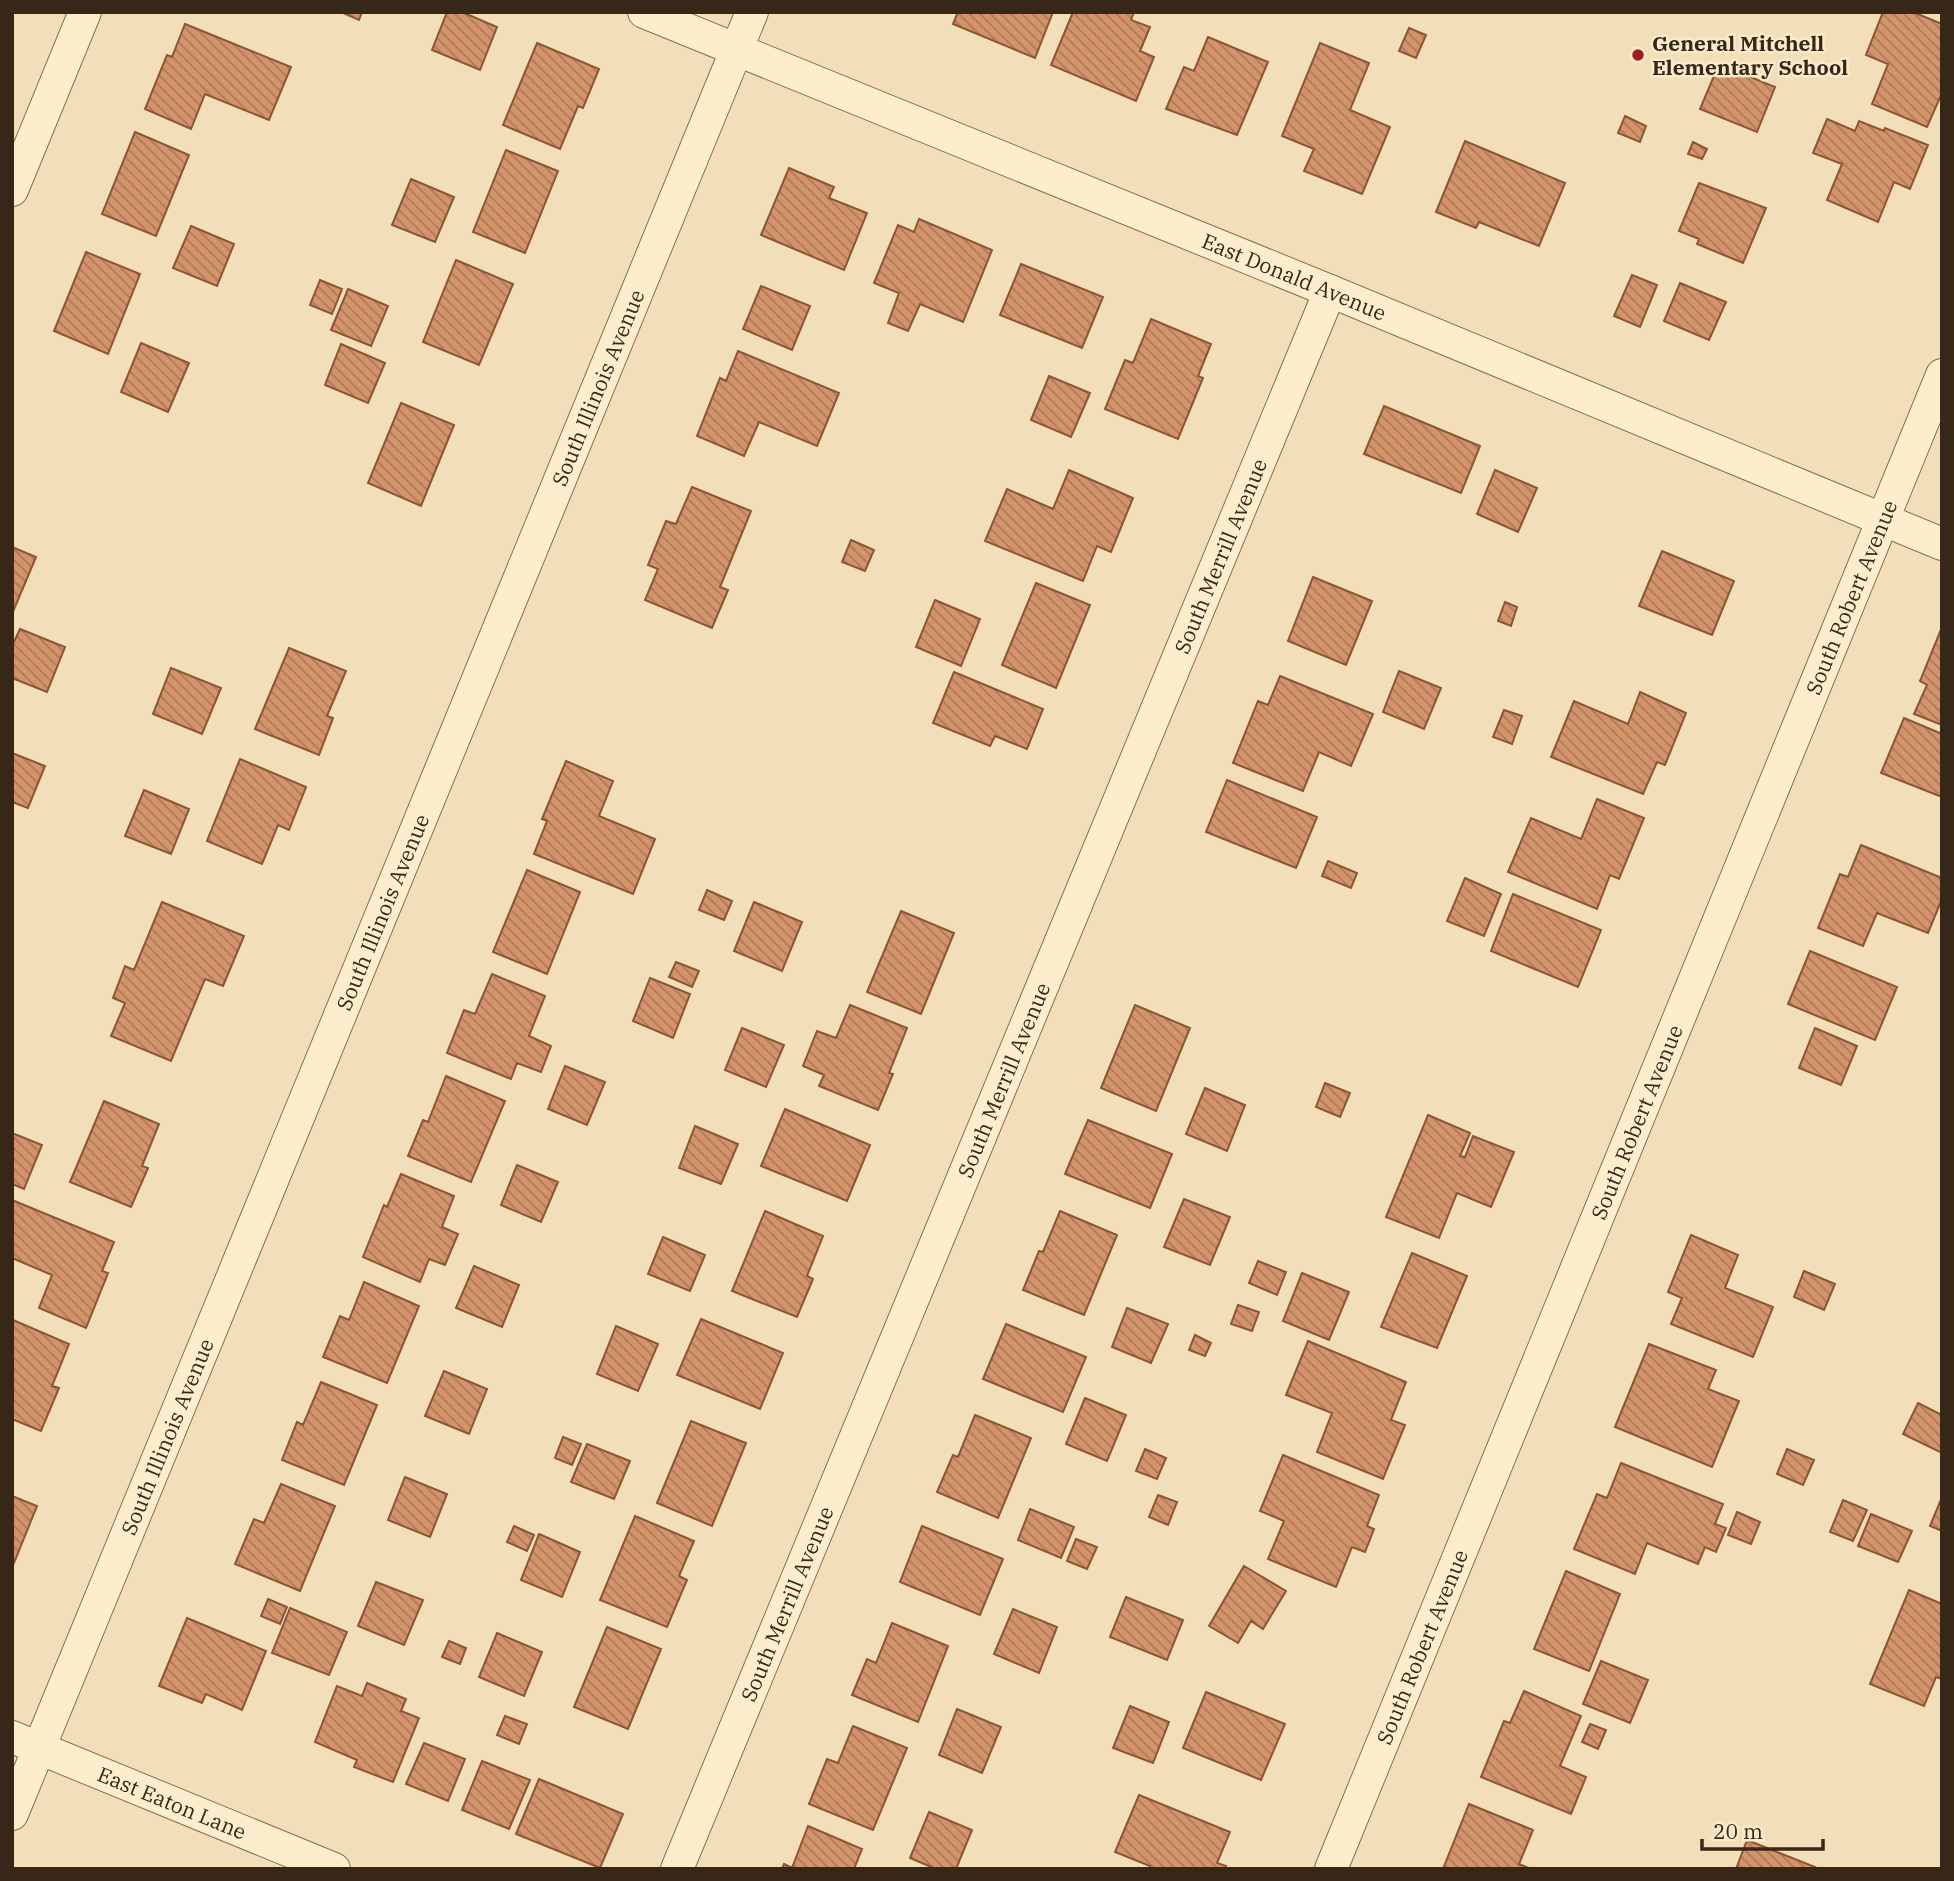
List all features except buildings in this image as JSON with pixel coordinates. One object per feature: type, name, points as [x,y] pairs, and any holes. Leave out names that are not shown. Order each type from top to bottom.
[{"type":"street","points":[[12,190],[85,12]]},
{"type":"street","name":"East Donald Avenue","points":[[644,12],[1330,290],[1942,544]]},
{"type":"street","name":"South Illinois Avenue","points":[[12,1814],[26,1742],[752,12]]},
{"type":"street","name":"South Merrill Avenue","points":[[677,1869],[1330,290]]},
{"type":"street","name":"South Robert Avenue","points":[[1331,1869],[1942,375]]},
{"type":"street","name":"East Eaton Lane","points":[[26,1742],[334,1869]]},
{"type":"place","name":"General Mitchell Elementary School","points":[[1638,55]]}]
